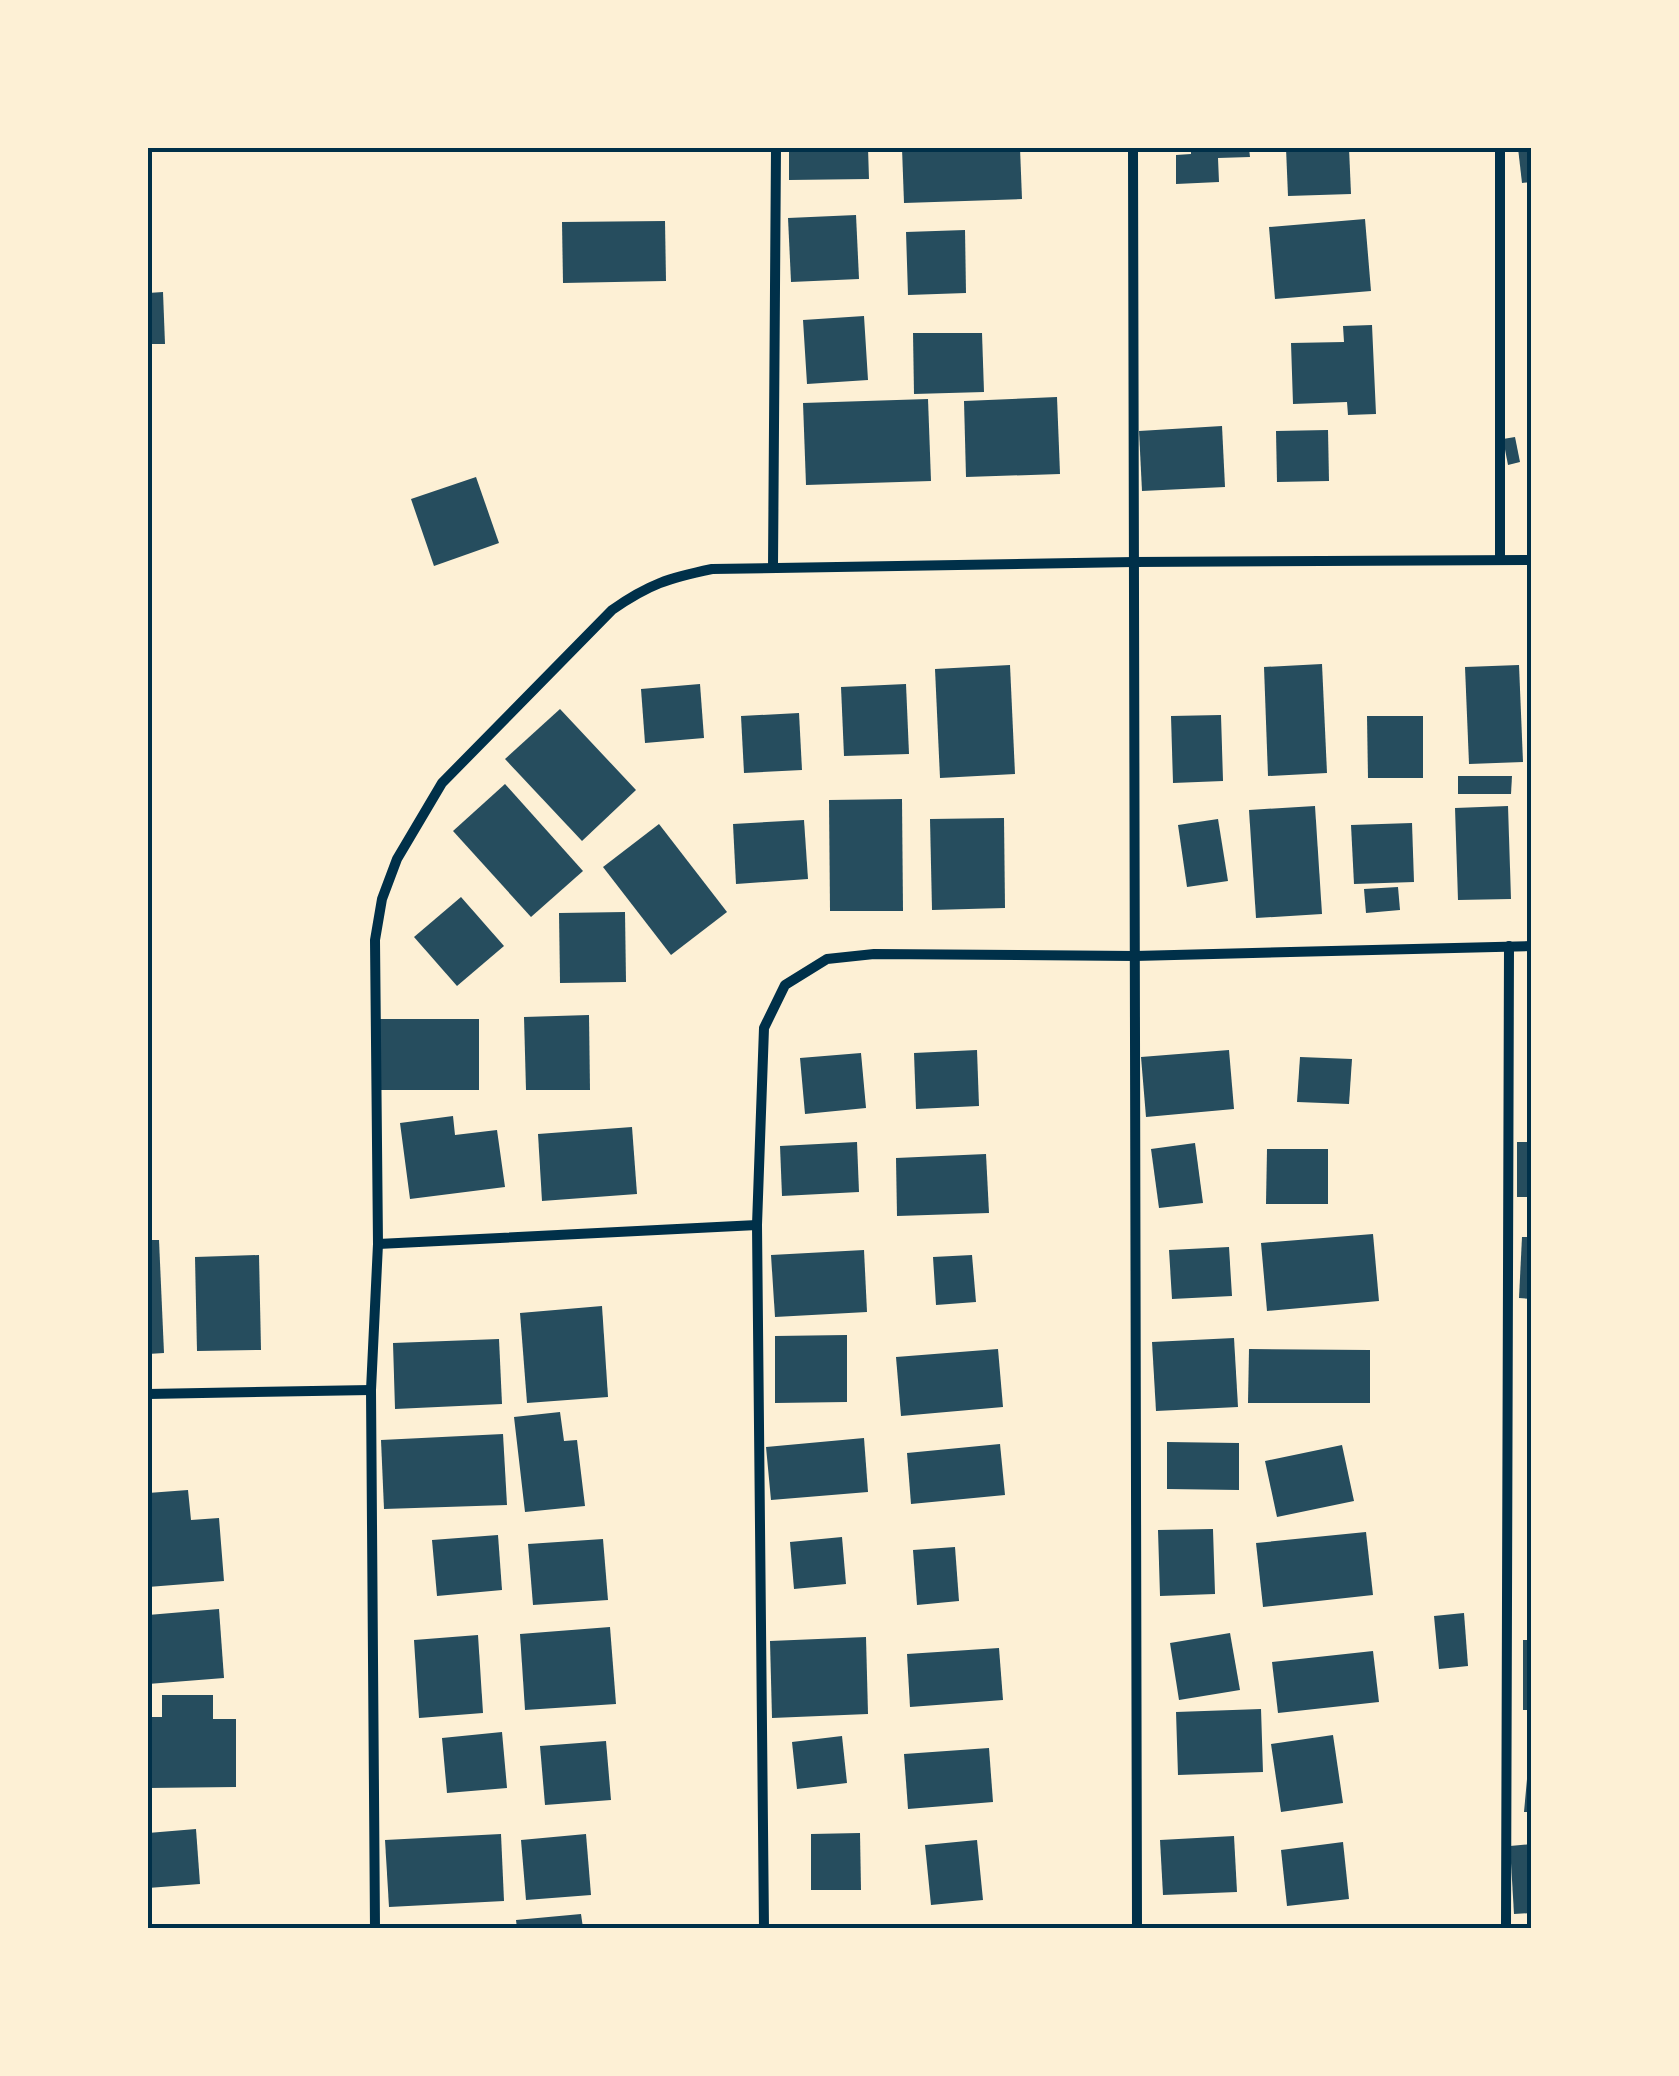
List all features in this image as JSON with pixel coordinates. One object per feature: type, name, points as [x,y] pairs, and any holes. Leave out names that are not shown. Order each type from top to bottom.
[{"type":"street","points":[[773,567],[776,148]]},
{"type":"street","points":[[1133,148],[1137,1928]]},
{"type":"street","points":[[1500,148],[1500,559]]},
{"type":"street","points":[[374,1928],[370,1390],[378,1244],[375,940],[382,899],[397,859],[442,783],[612,610],[643,589],[673,577],[712,569],[1532,560]]},
{"type":"street","points":[[1506,1928],[1508,946]]},
{"type":"street","points":[[764,1928],[757,1225],[764,1028],[785,985],[827,959],[874,954],[1135,956],[1532,946]]},
{"type":"street","points":[[378,1244],[757,1225]]},
{"type":"street","points":[[148,1394],[370,1390]]},
{"type":"building","points":[[789,148],[868,148],[869,179],[789,180]]},
{"type":"building","points":[[902,148],[1020,148],[1022,199],[904,203]]},
{"type":"building","points":[[1191,148],[1249,148],[1250,157],[1218,158],[1219,182],[1176,184],[1176,155],[1191,154]]},
{"type":"building","points":[[1286,148],[1349,148],[1351,194],[1288,196]]},
{"type":"building","points":[[1518,148],[1532,148],[1532,182],[1522,183]]},
{"type":"building","points":[[856,215],[859,279],[791,282],[788,218]]},
{"type":"building","points":[[1365,219],[1371,291],[1275,299],[1269,227]]},
{"type":"building","points":[[665,221],[666,281],[563,283],[562,222]]},
{"type":"building","points":[[965,230],[966,293],[908,295],[906,232]]},
{"type":"building","points":[[163,292],[165,344],[148,344],[148,293]]},
{"type":"building","points":[[864,316],[868,380],[807,384],[803,320]]},
{"type":"building","points":[[1372,325],[1376,414],[1348,415],[1347,402],[1293,404],[1291,343],[1344,342],[1343,326]]},
{"type":"building","points":[[913,333],[982,333],[984,392],[914,394]]},
{"type":"building","points":[[1057,397],[1060,474],[966,477],[964,401]]},
{"type":"building","points":[[928,399],[931,481],[806,485],[803,403]]},
{"type":"building","points":[[1222,426],[1225,487],[1142,491],[1139,431]]},
{"type":"building","points":[[1328,430],[1329,481],[1277,482],[1276,431]]},
{"type":"building","points":[[1515,437],[1520,462],[1508,465],[1503,439]]},
{"type":"building","points":[[476,477],[499,543],[434,566],[411,499]]},
{"type":"building","points":[[1322,664],[1327,773],[1268,776],[1264,667]]},
{"type":"building","points":[[1010,665],[1015,774],[940,778],[935,669]]},
{"type":"building","points":[[1519,665],[1523,762],[1469,764],[1465,667]]},
{"type":"building","points":[[700,684],[704,738],[645,743],[641,689]]},
{"type":"building","points":[[906,684],[909,754],[844,756],[841,687]]},
{"type":"building","points":[[560,709],[636,790],[582,841],[505,759]]},
{"type":"building","points":[[799,713],[802,770],[744,773],[741,716]]},
{"type":"building","points":[[1221,715],[1223,781],[1173,783],[1171,716]]},
{"type":"building","points":[[1367,716],[1423,716],[1423,778],[1368,778]]},
{"type":"building","points":[[1458,776],[1512,776],[1511,794],[1458,794]]},
{"type":"building","points":[[505,784],[583,871],[531,917],[453,831]]},
{"type":"building","points":[[902,799],[903,911],[830,911],[829,800]]},
{"type":"building","points":[[1315,806],[1322,914],[1256,918],[1249,810]]},
{"type":"building","points":[[1508,806],[1511,899],[1458,900],[1455,808]]},
{"type":"building","points":[[1004,818],[1005,908],[932,910],[930,819]]},
{"type":"building","points":[[1218,819],[1228,881],[1187,887],[1178,825]]},
{"type":"building","points":[[804,820],[808,879],[736,884],[733,824]]},
{"type":"building","points":[[1412,823],[1414,882],[1354,884],[1351,825]]},
{"type":"building","points":[[659,824],[727,912],[671,955],[603,867]]},
{"type":"building","points":[[1398,887],[1400,910],[1366,913],[1364,889]]},
{"type":"building","points":[[461,897],[504,946],[457,986],[414,937]]},
{"type":"building","points":[[625,912],[626,982],[560,983],[559,913]]},
{"type":"building","points":[[589,1015],[590,1090],[526,1090],[524,1017]]},
{"type":"building","points":[[379,1019],[479,1019],[479,1090],[379,1090]]},
{"type":"building","points":[[977,1050],[979,1106],[916,1109],[914,1053]]},
{"type":"building","points":[[1229,1050],[1234,1109],[1146,1117],[1141,1057]]},
{"type":"building","points":[[861,1053],[866,1108],[805,1114],[800,1058]]},
{"type":"building","points":[[1300,1057],[1352,1059],[1349,1104],[1297,1102]]},
{"type":"building","points":[[453,1116],[455,1135],[497,1130],[505,1187],[410,1199],[400,1123]]},
{"type":"building","points":[[632,1127],[637,1194],[542,1201],[538,1134]]},
{"type":"building","points":[[857,1142],[859,1192],[782,1196],[780,1146]]},
{"type":"building","points":[[1517,1142],[1532,1142],[1532,1197],[1517,1197]]},
{"type":"building","points":[[1195,1143],[1203,1203],[1159,1208],[1151,1149]]},
{"type":"building","points":[[1267,1149],[1328,1149],[1328,1204],[1266,1204]]},
{"type":"building","points":[[986,1154],[989,1213],[897,1216],[896,1158]]},
{"type":"building","points":[[1373,1234],[1379,1301],[1267,1311],[1261,1243]]},
{"type":"building","points":[[1522,1237],[1532,1237],[1532,1299],[1519,1298]]},
{"type":"building","points":[[148,1240],[159,1240],[164,1353],[148,1354]]},
{"type":"building","points":[[1229,1247],[1232,1296],[1172,1299],[1169,1250]]},
{"type":"building","points":[[864,1250],[867,1312],[775,1317],[771,1255]]},
{"type":"building","points":[[259,1255],[261,1350],[197,1351],[195,1257]]},
{"type":"building","points":[[972,1255],[976,1302],[936,1305],[933,1257]]},
{"type":"building","points":[[602,1306],[608,1397],[527,1403],[520,1313]]},
{"type":"building","points":[[847,1335],[847,1402],[775,1403],[775,1336]]},
{"type":"building","points":[[1234,1338],[1238,1407],[1156,1411],[1152,1342]]},
{"type":"building","points":[[499,1339],[502,1404],[395,1409],[393,1343]]},
{"type":"building","points":[[998,1349],[1003,1407],[901,1416],[896,1357]]},
{"type":"building","points":[[1249,1349],[1370,1350],[1370,1403],[1248,1403]]},
{"type":"building","points":[[560,1412],[564,1441],[577,1440],[585,1506],[525,1512],[514,1417]]},
{"type":"building","points":[[503,1434],[507,1505],[384,1509],[381,1440]]},
{"type":"building","points":[[864,1438],[868,1492],[771,1500],[766,1447]]},
{"type":"building","points":[[1167,1442],[1239,1443],[1239,1490],[1167,1489]]},
{"type":"building","points":[[1000,1444],[1005,1495],[911,1504],[907,1453]]},
{"type":"building","points":[[1342,1445],[1354,1501],[1277,1517],[1265,1461]]},
{"type":"building","points":[[188,1490],[191,1520],[219,1518],[224,1581],[148,1587],[148,1493]]},
{"type":"building","points":[[1213,1529],[1215,1594],[1160,1596],[1158,1530]]},
{"type":"building","points":[[1366,1532],[1373,1595],[1263,1607],[1256,1543]]},
{"type":"building","points":[[498,1535],[502,1590],[437,1596],[432,1540]]},
{"type":"building","points":[[842,1537],[846,1584],[794,1589],[790,1542]]},
{"type":"building","points":[[603,1539],[608,1600],[533,1605],[528,1544]]},
{"type":"building","points":[[955,1547],[959,1601],[917,1605],[913,1550]]},
{"type":"building","points":[[219,1609],[224,1678],[148,1684],[148,1615]]},
{"type":"building","points":[[1464,1613],[1468,1666],[1439,1669],[1434,1616]]},
{"type":"building","points":[[610,1627],[616,1704],[525,1710],[520,1634]]},
{"type":"building","points":[[1230,1633],[1240,1690],[1179,1700],[1170,1643]]},
{"type":"building","points":[[478,1635],[483,1713],[419,1718],[414,1640]]},
{"type":"building","points":[[866,1637],[868,1714],[772,1718],[770,1641]]},
{"type":"building","points":[[1523,1640],[1532,1640],[1532,1710],[1523,1710]]},
{"type":"building","points":[[999,1648],[1003,1700],[910,1707],[907,1654]]},
{"type":"building","points":[[1373,1651],[1379,1702],[1278,1713],[1272,1662]]},
{"type":"building","points":[[162,1695],[213,1695],[213,1719],[236,1719],[236,1787],[148,1788],[148,1717],[162,1717]]},
{"type":"building","points":[[1261,1709],[1263,1772],[1178,1775],[1176,1712]]},
{"type":"building","points":[[502,1732],[507,1788],[447,1793],[442,1738]]},
{"type":"building","points":[[1333,1735],[1343,1803],[1281,1812],[1271,1744]]},
{"type":"building","points":[[842,1736],[847,1783],[797,1789],[792,1742]]},
{"type":"building","points":[[606,1741],[611,1800],[545,1805],[540,1746]]},
{"type":"building","points":[[989,1748],[993,1802],[908,1809],[904,1754]]},
{"type":"building","points":[[1529,1757],[1532,1812],[1524,1812]]},
{"type":"building","points":[[196,1829],[200,1884],[148,1888],[148,1833]]},
{"type":"building","points":[[860,1833],[861,1890],[811,1890],[811,1834]]},
{"type":"building","points":[[501,1834],[504,1901],[389,1907],[385,1840]]},
{"type":"building","points":[[586,1834],[591,1895],[526,1900],[521,1840]]},
{"type":"building","points":[[1234,1836],[1237,1892],[1163,1895],[1160,1840]]},
{"type":"building","points":[[977,1840],[983,1900],[931,1905],[925,1845]]},
{"type":"building","points":[[1343,1842],[1349,1899],[1287,1906],[1281,1850]]},
{"type":"building","points":[[1532,1844],[1532,1913],[1514,1914],[1510,1846]]},
{"type":"building","points":[[581,1914],[583,1928],[517,1928],[516,1920]]}]
